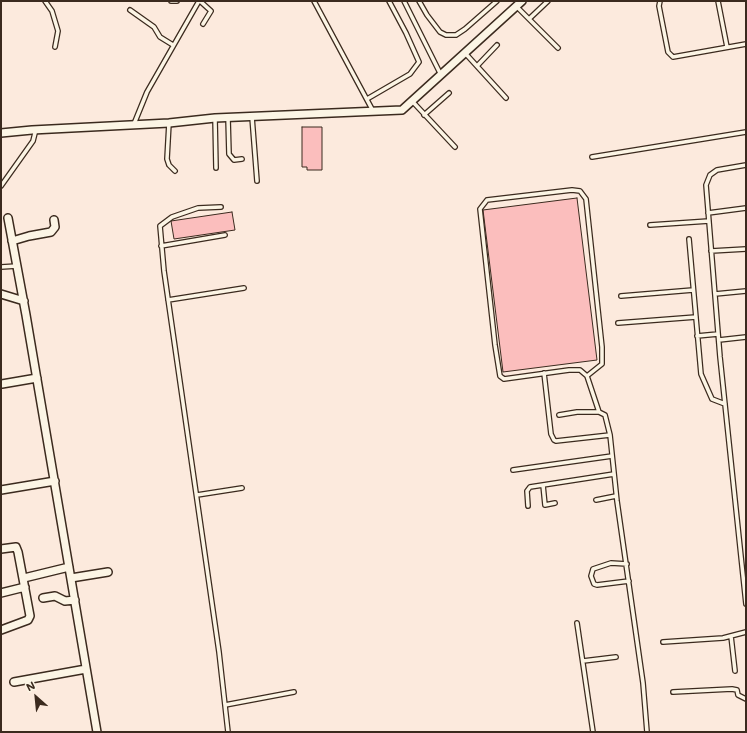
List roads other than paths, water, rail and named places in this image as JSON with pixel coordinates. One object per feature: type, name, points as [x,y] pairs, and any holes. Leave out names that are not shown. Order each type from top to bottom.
[{"type":"street","points":[[1,133],[169,123],[215,118],[375,113],[402,110],[522,1]]},
{"type":"street","points":[[8,218],[24,301],[97,732]]},
{"type":"street","points":[[12,241],[52,232],[55,227],[54,220]]},
{"type":"street","points":[[1,294],[24,301]]},
{"type":"street","points":[[2,384],[37,378]]},
{"type":"street","points":[[1,490],[55,481]]},
{"type":"street","points":[[1,549],[16,547],[24,578],[29,618],[1,630]]},
{"type":"street","points":[[24,578],[69,567]]},
{"type":"street","points":[[71,578],[108,572]]},
{"type":"street","points":[[1,593],[25,587]]},
{"type":"street","points":[[43,598],[55,596],[65,601],[75,600]]},
{"type":"street","points":[[14,682],[86,670]]},
{"type":"lane","points":[[45,1],[57,24],[58,31],[55,47]]},
{"type":"lane","points":[[171,1],[177,1]]},
{"type":"lane","points":[[134,124],[147,92],[200,1],[210,9],[203,24]]},
{"type":"lane","points":[[314,1],[375,113]]},
{"type":"lane","points":[[367,99],[410,74],[419,62],[389,1]]},
{"type":"lane","points":[[404,1],[441,75]]},
{"type":"lane","points":[[419,1],[427,15],[440,32],[446,35],[456,35],[497,1]]},
{"type":"lane","points":[[529,19],[548,1]]},
{"type":"lane","points":[[660,1],[659,6],[668,52],[670,55],[677,57],[746,44]]},
{"type":"lane","points":[[718,1],[727,47]]},
{"type":"lane","points":[[516,6],[558,48]]},
{"type":"lane","points":[[130,10],[154,27],[160,37],[173,45]]},
{"type":"lane","points":[[477,66],[497,45]]},
{"type":"lane","points":[[465,53],[506,98]]},
{"type":"lane","points":[[424,115],[449,93]]},
{"type":"lane","points":[[412,101],[455,147]]},
{"type":"lane","points":[[252,117],[257,181]]},
{"type":"lane","points":[[215,118],[216,168]]},
{"type":"lane","points":[[228,118],[229,154],[234,160],[242,159]]},
{"type":"lane","points":[[169,123],[167,159],[169,165],[175,171]]},
{"type":"lane","points":[[1,186],[33,141],[34,130]]},
{"type":"lane","points":[[592,157],[746,132]]},
{"type":"lane","points":[[746,165],[717,170],[710,175],[706,185],[718,340],[744,564],[746,604]]},
{"type":"lane","points":[[587,376],[602,364],[602,347],[586,199],[580,191],[572,190],[486,200],[480,209],[500,376],[504,379],[544,373],[580,370],[587,376],[599,412]]},
{"type":"lane","points":[[221,207],[198,208],[172,216],[160,226],[168,300],[197,495],[228,732]]},
{"type":"lane","points":[[708,213],[746,208]]},
{"type":"lane","points":[[650,225],[709,221]]},
{"type":"lane","points":[[161,246],[225,235]]},
{"type":"lane","points":[[689,239],[701,374],[712,399],[725,404]]},
{"type":"lane","points":[[711,251],[746,248]]},
{"type":"lane","points":[[1,267],[17,266]]},
{"type":"lane","points":[[168,300],[244,288]]},
{"type":"lane","points":[[622,296],[693,290]]},
{"type":"lane","points":[[715,294],[746,291]]},
{"type":"lane","points":[[618,322],[696,317]]},
{"type":"lane","points":[[697,336],[718,334]]},
{"type":"lane","points":[[718,340],[746,337]]},
{"type":"lane","points":[[544,373],[551,434],[554,440],[610,435]]},
{"type":"lane","points":[[559,415],[577,412],[599,412],[605,415],[610,435],[616,496],[627,564],[648,732]]},
{"type":"lane","points":[[513,470],[612,456]]},
{"type":"lane","points":[[528,506],[527,491],[530,487],[614,474]]},
{"type":"lane","points":[[543,485],[545,505],[555,503]]},
{"type":"lane","points":[[197,495],[242,488]]},
{"type":"lane","points":[[596,500],[616,496]]},
{"type":"lane","points":[[627,564],[611,563],[593,569],[591,576],[594,584],[597,585],[629,581]]},
{"type":"lane","points":[[577,623],[593,732]]},
{"type":"lane","points":[[663,642],[730,636],[746,632]]},
{"type":"lane","points":[[730,636],[735,671]]},
{"type":"lane","points":[[583,661],[616,657]]},
{"type":"lane","points":[[673,692],[732,688],[736,690],[738,695],[746,699]]},
{"type":"lane","points":[[225,705],[294,692]]}]
